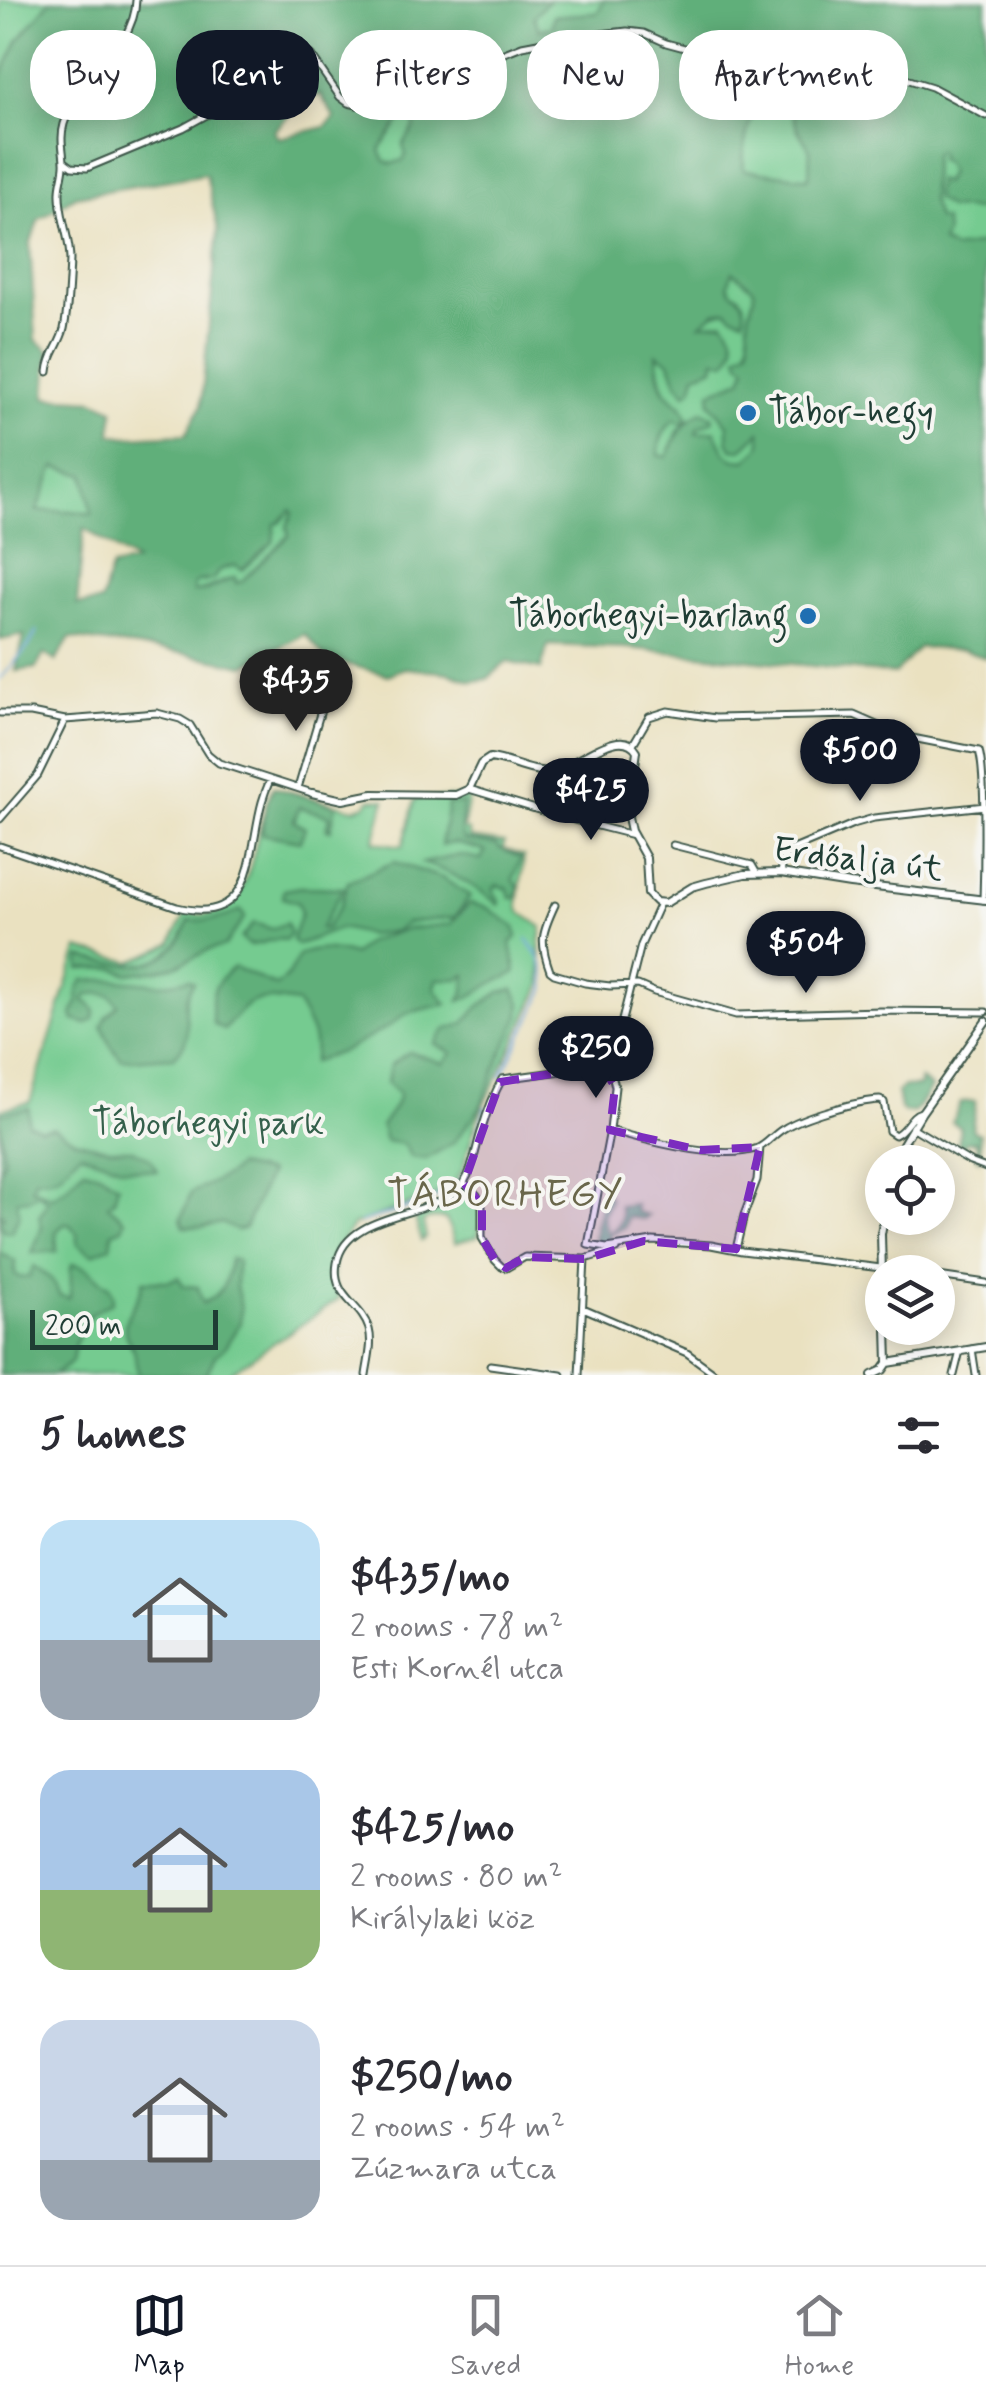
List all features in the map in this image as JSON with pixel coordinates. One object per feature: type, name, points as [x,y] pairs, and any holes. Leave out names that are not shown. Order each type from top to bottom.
[{"type":"street","points":[[48,372],[48,361],[64,330],[70,258],[60,192],[64,161],[61,142],[70,108],[116,49],[136,14],[136,0]]},
{"type":"street","points":[[64,161],[72,167],[87,168],[192,123],[234,99],[293,49],[303,49],[311,55],[348,104],[362,106],[522,46],[627,31],[692,50],[890,74],[932,88],[986,116]]},
{"type":"street","points":[[298,789],[327,690]]},
{"type":"street","points":[[0,712],[31,712],[66,720],[157,713],[190,725],[208,754],[219,763],[343,800],[373,794],[456,796],[469,789],[481,764],[490,758],[550,771],[612,742],[626,741],[637,751],[628,817],[646,858],[648,894],[660,903],[645,932],[614,1052],[600,1066],[505,1078],[483,1123],[464,1183],[450,1197],[360,1229],[349,1238],[336,1266],[338,1285],[369,1331],[366,1375]]},
{"type":"street","points":[[632,744],[644,722],[660,712],[715,718],[854,715],[920,742],[978,751],[982,755],[986,793],[985,900]]},
{"type":"street","points":[[0,820],[38,775],[66,720]]},
{"type":"street","points":[[0,846],[177,907],[197,911],[213,908],[232,898],[245,881],[270,780]]},
{"type":"street","points":[[469,789],[633,835]]},
{"type":"street","points":[[781,872],[789,851],[853,824],[986,806]]},
{"type":"street","points":[[673,845],[752,865],[756,872]]},
{"type":"street","name":"Erdőalja út","points":[[660,903],[692,887],[756,872],[781,872],[985,900]]},
{"type":"street","points":[[554,905],[542,932],[550,971],[586,983],[638,985],[739,1015],[986,1012]]},
{"type":"street","points":[[902,1145],[986,1021]]},
{"type":"street","points":[[606,1063],[615,1087],[588,1245],[607,1248],[653,1241],[711,1245],[865,1268]]},
{"type":"street","points":[[610,1130],[700,1150],[738,1152],[760,1147],[788,1126],[854,1102],[884,1102],[889,1131],[895,1135],[922,1112]]},
{"type":"street","points":[[912,1127],[958,1156],[986,1168]]},
{"type":"street","points":[[736,1249],[760,1169],[760,1147]]},
{"type":"street","points":[[464,1183],[482,1206],[482,1238],[502,1267],[525,1257],[585,1259],[623,1246]]},
{"type":"street","points":[[579,1375],[585,1259]]},
{"type":"street","points":[[955,1278],[986,1283]]},
{"type":"street","points":[[583,1308],[686,1353],[717,1375]]},
{"type":"street","points":[[872,1375],[888,1363],[887,1345]]},
{"type":"street","points":[[888,1363],[986,1347]]},
{"type":"street","points":[[972,1349],[976,1375]]},
{"type":"street","points":[[954,1375],[960,1351]]},
{"type":"street","points":[[490,1365],[561,1375]]},
{"type":"highlighted area","points":[[602,1066],[615,1087],[610,1130],[700,1150],[760,1147],[736,1249],[644,1241],[585,1259],[525,1257],[506,1268],[495,1260],[482,1238],[482,1206],[464,1183],[500,1082]]},
{"type":"green space","points":[[0,0],[51,0],[18,41],[0,79]]},
{"type":"green space","points":[[51,0],[549,0],[534,16],[539,30],[552,27],[554,16],[597,13],[604,0],[986,0],[986,210],[948,208],[935,198],[937,180],[944,183],[949,172],[937,151],[933,155],[931,200],[937,219],[944,220],[946,232],[942,243],[954,249],[986,243],[986,658],[963,650],[919,647],[895,674],[628,648],[548,645],[541,669],[507,662],[487,679],[472,681],[449,673],[405,668],[388,675],[326,659],[305,634],[244,666],[70,638],[56,661],[44,654],[36,668],[16,671],[24,635],[0,640],[0,79],[18,41]],"holes":[[[206,174],[218,230],[201,406],[186,434],[111,434],[114,409],[94,400],[46,397],[49,350],[36,340],[30,245],[38,220],[75,196]],[[733,272],[754,289],[748,318],[749,348],[738,355],[747,367],[742,379],[711,392],[710,402],[728,425],[732,449],[741,450],[760,432],[760,445],[746,460],[729,456],[715,431],[696,433],[713,417],[702,411],[684,426],[667,457],[659,455],[660,440],[667,428],[674,420],[682,424],[687,419],[661,383],[657,354],[670,362],[677,383],[686,393],[692,389],[696,374],[714,367],[715,359],[725,362],[734,346],[728,326],[724,321],[701,324],[715,312],[727,310],[744,319],[743,302],[728,284]],[[55,467],[85,475],[92,514],[37,511]],[[291,510],[289,536],[242,581],[236,583],[235,577],[194,592],[197,581],[213,580],[224,568],[235,565],[242,570],[273,542],[275,524]],[[84,528],[135,562],[112,567],[101,602],[77,605]]]},
{"type":"green space","points":[[549,0],[604,0],[598,13],[554,16],[552,28],[538,30],[534,16]]},
{"type":"green space","points":[[393,120],[417,120],[403,144],[403,160],[392,164],[385,161],[380,151]]},
{"type":"green space","points":[[799,120],[798,130],[810,150],[809,178],[744,170],[749,123]]},
{"type":"green space","points":[[936,151],[941,152],[949,172],[943,183],[938,181],[949,208],[986,210],[986,243],[954,249],[942,242],[931,200]]},
{"type":"green space","points":[[732,271],[754,288],[749,341],[740,362],[747,366],[742,379],[711,392],[710,402],[729,425],[728,441],[741,450],[760,431],[761,445],[746,460],[730,459],[710,433],[696,434],[697,428],[711,421],[691,418],[678,431],[667,458],[659,455],[661,441],[682,405],[665,390],[657,353],[694,383],[696,374],[714,367],[716,322],[701,325],[715,314],[745,308],[728,284]]},
{"type":"green space","points":[[55,467],[85,475],[93,514],[37,511]]},
{"type":"green space","points":[[290,509],[293,513],[287,526],[289,535],[242,581],[230,579],[194,593],[193,586],[198,581],[205,582],[217,571],[235,565],[243,570],[273,542],[275,523]]},
{"type":"green space","name":"Táborhegyi park","points":[[273,787],[354,809],[371,799],[385,800],[374,842],[403,846],[415,799],[469,797],[463,829],[469,831],[469,838],[504,843],[503,849],[524,856],[518,904],[520,912],[542,927],[542,984],[477,1119],[462,1171],[443,1192],[354,1225],[333,1259],[332,1281],[339,1299],[226,1375],[0,1375],[0,1110],[30,1102],[78,949],[132,962],[171,944],[186,913],[204,915],[229,905],[238,896],[249,870]]},
{"type":"green space","points":[[273,787],[336,805],[331,830],[327,829],[330,816],[299,807],[294,821],[305,828],[300,841],[262,834],[265,807]]},
{"type":"green space","points":[[463,803],[463,840],[497,845],[521,858],[513,879],[519,888],[516,898],[510,898],[508,889],[497,885],[493,890],[499,905],[463,881],[423,863],[460,855],[481,859],[485,851],[455,843],[441,845],[448,804]]},
{"type":"green space","points":[[394,862],[442,878],[470,896],[455,917],[407,923],[395,931],[370,935],[341,928],[297,945],[292,940],[301,913],[298,903],[283,898],[284,890],[343,888],[321,928],[326,928],[340,906],[348,882]]},
{"type":"green space","points":[[470,903],[488,908],[515,927],[517,937],[511,943],[516,972],[460,1001],[466,975],[437,979],[435,989],[447,1004],[407,1013],[346,1050],[313,1062],[313,1038],[297,1003],[254,1001],[224,1030],[213,1023],[214,991],[234,967],[276,986],[288,976],[299,955],[326,950],[353,955],[367,942],[406,929],[450,924]]},
{"type":"green space","points":[[240,910],[245,917],[225,946],[178,965],[128,974],[114,968],[80,969],[80,957],[131,964],[159,959],[181,938],[189,920],[215,919]]},
{"type":"green space","points":[[254,923],[272,929],[286,923],[290,933],[286,940],[248,945],[241,938]]},
{"type":"green space","points":[[189,979],[194,982],[186,999],[187,1035],[174,1057],[121,1059],[102,1026],[118,1005],[110,995],[86,996],[84,1001],[95,1011],[94,1019],[86,1024],[74,1020],[72,1014],[84,980],[160,984]]},
{"type":"green space","points":[[514,989],[521,1003],[520,1016],[480,1108],[454,1142],[426,1159],[411,1157],[403,1144],[385,1141],[381,1126],[399,1094],[387,1083],[390,1065],[409,1052],[443,1063],[452,1053],[435,1044],[445,1030],[463,1024],[500,992]]},
{"type":"green space","points":[[920,1079],[931,1088],[915,1112],[905,1113],[900,1109],[897,1092],[904,1087],[920,1086]]},
{"type":"green space","points":[[975,1101],[973,1131],[980,1134],[980,1159],[976,1141],[965,1142],[962,1151],[958,1143],[960,1127],[952,1122],[961,1102]]},
{"type":"green space","points":[[29,1108],[28,1123],[41,1129],[53,1127],[75,1140],[112,1149],[131,1149],[150,1158],[157,1171],[123,1168],[81,1153],[58,1175],[36,1178],[32,1188],[52,1197],[84,1169],[118,1185],[114,1200],[108,1205],[125,1220],[122,1228],[112,1232],[111,1246],[93,1254],[78,1244],[77,1234],[64,1224],[56,1232],[57,1251],[32,1253],[42,1227],[39,1217],[48,1202],[39,1193],[17,1200],[19,1215],[12,1232],[5,1231],[0,1223],[4,1216],[0,1212],[0,1171],[4,1159],[0,1117],[2,1113]]},
{"type":"green space","points":[[237,1166],[269,1173],[245,1228],[237,1231],[222,1223],[184,1227],[181,1219],[191,1193]]},
{"type":"green space","points":[[468,1191],[480,1211],[478,1236],[455,1243],[446,1219],[434,1218],[423,1222],[426,1237],[421,1241],[415,1217]]},
{"type":"green space","points":[[607,1193],[610,1200],[603,1216],[609,1233],[620,1222],[619,1206],[635,1204],[636,1212],[648,1215],[643,1219],[627,1217],[625,1227],[612,1233],[607,1245],[594,1238],[602,1194]]},
{"type":"green space","points":[[0,1253],[15,1261],[15,1274],[21,1278],[29,1277],[34,1266],[43,1272],[53,1281],[59,1295],[69,1298],[72,1264],[84,1267],[109,1286],[112,1302],[91,1314],[75,1343],[72,1362],[54,1375],[0,1375]]},
{"type":"green space","points":[[230,1259],[237,1260],[240,1323],[206,1375],[140,1375],[125,1328],[143,1281],[178,1277],[184,1286],[198,1287],[203,1303],[223,1286]]},
{"type":"waterway","points":[[0,679],[37,631]]},
{"type":"waterway","points":[[501,1077],[545,989],[541,962],[527,939]]},
{"type":"waterway","points":[[360,1223],[433,1199],[458,1183],[469,1166],[487,1107]]},
{"type":"place","name":"Tábor-hegy","points":[[748,413]]},
{"type":"place","name":"Táborhegyi-barlang","points":[[808,616]]},
{"type":"district","name":"TÁBORHEGY","points":[[506,1195]]}]
